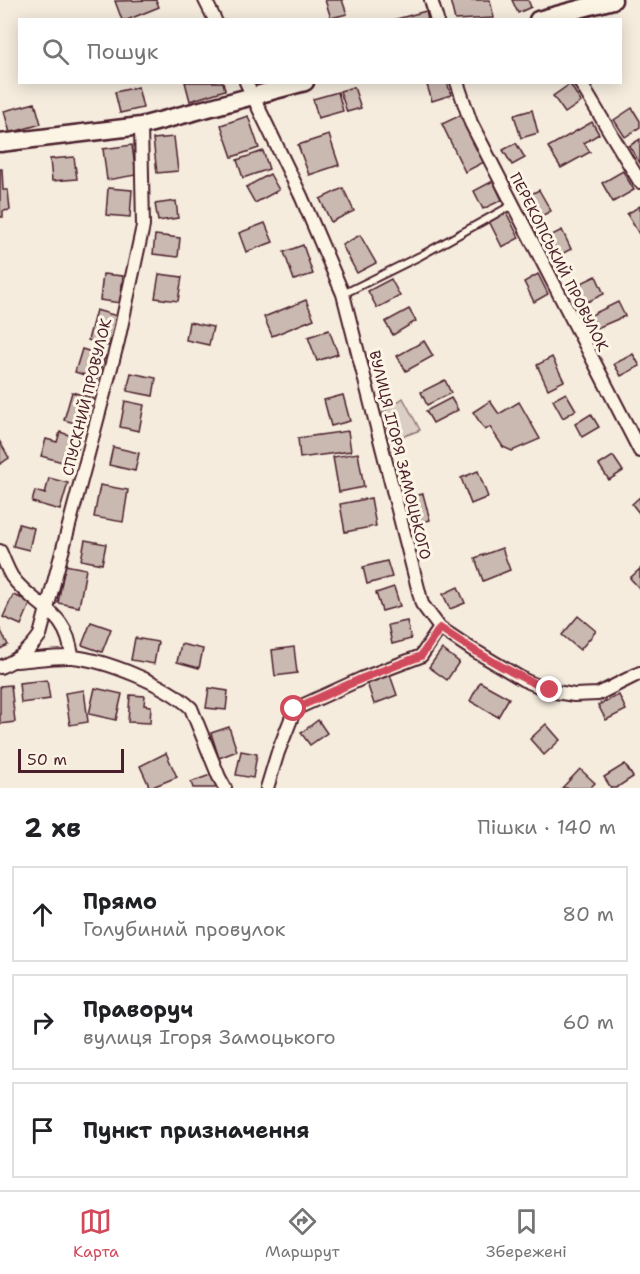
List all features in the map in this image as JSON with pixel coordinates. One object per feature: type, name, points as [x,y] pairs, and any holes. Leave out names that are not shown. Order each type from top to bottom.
[{"type":"main road","points":[[545,18],[613,0]]},
{"type":"main road","points":[[0,143],[141,126],[249,90],[291,84]]},
{"type":"street","points":[[205,0],[214,18]]},
{"type":"street","points":[[431,0],[436,18]]},
{"type":"street","name":"ПЕРЕКОПСЬКИЙ ПРОВУЛОК","points":[[459,84],[471,123],[640,451]]},
{"type":"street","points":[[581,84],[640,182]]},
{"type":"street","name":"ВУЛИЦЯ ІГОРЯ ЗАМОЦЬКОГО","points":[[249,90],[301,196],[343,294],[422,604],[440,628],[524,680],[550,690],[574,695],[598,694],[640,673]]},
{"type":"street","name":"СПУСКНИЙ ПРОВУЛОК","points":[[0,667],[14,661],[31,648],[40,635],[118,341],[143,226],[141,126]]},
{"type":"street","points":[[0,551],[14,579],[48,609],[64,627],[70,640],[72,657]]},
{"type":"street","points":[[267,788],[294,709],[363,678],[421,656],[440,628]]},
{"type":"street","name":"СПУСКНИЙ ПРОВУЛОК","points":[[14,661],[72,657],[102,664],[155,683],[183,700],[191,708],[225,788]]},
{"type":"lane","points":[[343,294],[420,256],[512,205]]},
{"type":"shaded area","points":[[403,398],[420,430],[391,441],[382,413]]},
{"type":"building","points":[[156,0],[159,7],[132,18],[121,18],[115,1]]},
{"type":"building","points":[[325,0],[342,0],[347,14],[331,18]]},
{"type":"building","points":[[450,0],[490,0],[494,18],[454,18]]},
{"type":"building","points":[[512,0],[528,0],[531,7],[518,13]]},
{"type":"building","points":[[426,11],[428,18],[400,18]]},
{"type":"building","points":[[186,84],[224,84],[225,90],[190,101]]},
{"type":"building","points":[[427,84],[448,84],[451,95],[432,101]]},
{"type":"building","points":[[570,84],[581,102],[565,113],[553,96]]},
{"type":"building","points":[[138,87],[143,108],[120,113],[115,92]]},
{"type":"building","points":[[354,87],[361,108],[347,112],[340,91]]},
{"type":"building","points":[[338,92],[343,111],[318,118],[313,99]]},
{"type":"building","points":[[35,103],[41,124],[10,133],[4,111]]},
{"type":"building","points":[[632,108],[640,121],[640,127],[625,137],[614,120]]},
{"type":"building","points":[[532,110],[538,133],[521,138],[514,115]]},
{"type":"building","points":[[461,115],[484,162],[465,172],[442,124]]},
{"type":"building","points":[[248,116],[259,148],[232,157],[221,125]]},
{"type":"building","points":[[592,122],[599,134],[584,143],[590,152],[561,168],[548,147]]},
{"type":"building","points":[[329,135],[339,165],[309,175],[298,145]]},
{"type":"building","points":[[174,137],[178,171],[157,173],[153,139]]},
{"type":"building","points":[[640,139],[640,163],[629,146]]},
{"type":"building","points":[[516,143],[525,158],[512,165],[503,150]]},
{"type":"building","points":[[132,145],[136,175],[107,180],[103,149]]},
{"type":"building","points":[[263,151],[269,169],[243,178],[237,160]]},
{"type":"building","points":[[74,157],[77,179],[52,181],[50,159]]},
{"type":"building","points":[[0,169],[2,169],[3,190],[8,190],[10,210],[3,211],[3,217],[0,217]]},
{"type":"building","points":[[623,171],[634,190],[613,202],[602,183]]},
{"type":"building","points":[[270,174],[279,190],[255,203],[246,187]]},
{"type":"building","points":[[493,181],[502,200],[483,209],[474,191]]},
{"type":"building","points":[[108,188],[132,190],[130,217],[106,215]]},
{"type":"building","points":[[343,188],[354,211],[331,222],[320,199]]},
{"type":"building","points":[[539,190],[551,211],[536,219],[525,197]]},
{"type":"building","points":[[176,201],[178,218],[158,221],[155,204]]},
{"type":"building","points":[[640,206],[640,234],[639,234],[627,214]]},
{"type":"building","points":[[506,212],[519,238],[502,247],[489,221]]},
{"type":"building","points":[[265,223],[273,242],[246,252],[239,233]]},
{"type":"building","points":[[562,230],[571,249],[558,256],[548,237]]},
{"type":"building","points":[[155,235],[180,238],[178,257],[153,254]]},
{"type":"building","points":[[360,235],[376,263],[357,273],[342,245]]},
{"type":"building","points":[[303,245],[313,274],[294,280],[284,252]]},
{"type":"building","points":[[103,274],[123,276],[120,303],[100,300]]},
{"type":"building","points":[[159,274],[182,277],[178,301],[155,298]]},
{"type":"building","points":[[538,274],[548,294],[534,302],[524,282]]},
{"type":"building","points":[[596,276],[604,294],[581,305],[573,287]]},
{"type":"building","points":[[391,279],[400,296],[377,308],[368,291]]},
{"type":"building","points":[[306,300],[314,319],[272,336],[264,317]]},
{"type":"building","points":[[618,302],[625,316],[597,328],[591,315]]},
{"type":"building","points":[[409,309],[416,321],[393,335],[385,322]]},
{"type":"building","points":[[96,310],[117,316],[109,346],[88,340]]},
{"type":"building","points":[[189,322],[213,327],[209,345],[186,340]]},
{"type":"building","points":[[329,330],[338,354],[317,361],[308,337]]},
{"type":"building","points":[[424,341],[433,356],[406,371],[397,356]]},
{"type":"building","points":[[82,349],[105,356],[97,379],[75,372]]},
{"type":"building","points":[[633,354],[640,366],[621,376],[614,364]]},
{"type":"building","points":[[552,357],[564,381],[548,389],[537,365]]},
{"type":"building","points":[[131,373],[156,378],[153,396],[127,391]]},
{"type":"building","points":[[445,380],[451,393],[427,405],[421,392]]},
{"type":"building","points":[[72,392],[93,398],[85,426],[64,420]]},
{"type":"building","points":[[566,393],[576,410],[563,418],[553,400]]},
{"type":"building","points":[[343,395],[350,421],[331,426],[324,400]]},
{"type":"building","points":[[451,398],[458,410],[433,423],[426,411]]},
{"type":"building","points":[[125,401],[144,405],[139,431],[120,427]]},
{"type":"building","points":[[490,401],[499,414],[519,402],[540,439],[512,451],[503,447],[490,427],[485,430],[473,412]]},
{"type":"building","points":[[591,414],[599,427],[582,437],[575,424]]},
{"type":"building","points":[[348,431],[351,451],[300,458],[298,438]]},
{"type":"building","points":[[60,432],[81,439],[73,465],[41,456],[46,439],[57,442]]},
{"type":"building","points":[[0,442],[9,458],[0,464]]},
{"type":"building","points":[[113,447],[139,453],[135,471],[109,465]]},
{"type":"building","points":[[358,453],[364,487],[339,492],[333,457]]},
{"type":"building","points":[[613,456],[623,471],[609,480],[599,465]]},
{"type":"building","points":[[478,471],[488,497],[471,504],[461,478]]},
{"type":"building","points":[[49,478],[68,483],[60,510],[32,502],[35,491],[45,494]]},
{"type":"building","points":[[100,485],[128,490],[123,522],[94,517]]},
{"type":"building","points":[[423,494],[430,520],[413,525],[406,498]]},
{"type":"building","points":[[640,497],[640,514],[632,504]]},
{"type":"building","points":[[371,498],[376,526],[345,532],[340,504]]},
{"type":"building","points":[[19,524],[34,528],[29,550],[13,546]]},
{"type":"building","points":[[85,540],[106,544],[102,564],[81,560]]},
{"type":"building","points":[[502,548],[510,570],[483,581],[475,558]]},
{"type":"building","points":[[387,561],[392,577],[367,584],[363,567]]},
{"type":"building","points":[[65,565],[86,569],[79,607],[58,603]]},
{"type":"building","points":[[640,569],[640,589],[630,578]]},
{"type":"building","points":[[394,587],[400,606],[382,611],[376,593]]},
{"type":"building","points":[[458,587],[465,603],[450,609],[443,594]]},
{"type":"building","points":[[13,595],[31,602],[21,625],[3,617]]},
{"type":"building","points":[[578,616],[596,631],[580,650],[562,635]]},
{"type":"building","points":[[407,621],[411,639],[392,644],[388,625]]},
{"type":"building","points":[[91,622],[111,629],[102,652],[82,645]]},
{"type":"building","points":[[0,629],[8,645],[0,649]]},
{"type":"building","points":[[135,638],[158,642],[154,664],[131,660]]},
{"type":"building","points":[[181,644],[203,649],[199,668],[177,662]]},
{"type":"building","points":[[294,647],[297,673],[275,676],[272,650]]},
{"type":"building","points":[[442,649],[459,662],[447,680],[429,667]]},
{"type":"building","points":[[390,675],[397,695],[374,704],[367,683]]},
{"type":"building","points":[[47,680],[50,699],[21,703],[19,683]]},
{"type":"building","points":[[480,682],[509,698],[498,717],[470,701]]},
{"type":"building","points":[[11,685],[15,722],[0,724],[0,686]]},
{"type":"building","points":[[95,688],[122,694],[116,720],[89,714]]},
{"type":"building","points":[[209,688],[228,691],[226,710],[206,708]]},
{"type":"building","points":[[84,690],[88,722],[70,725],[65,693]]},
{"type":"building","points":[[130,695],[145,696],[144,705],[151,706],[150,723],[128,722]]},
{"type":"building","points":[[619,695],[626,710],[606,720],[598,705]]},
{"type":"building","points":[[318,720],[327,733],[310,745],[301,733]]},
{"type":"building","points":[[546,724],[560,740],[544,755],[530,739]]},
{"type":"building","points":[[229,727],[237,751],[219,758],[211,733]]},
{"type":"building","points":[[241,751],[257,754],[253,778],[236,775]]},
{"type":"building","points":[[166,753],[177,777],[150,788],[140,766]]},
{"type":"building","points":[[625,764],[633,777],[616,788],[611,788],[604,777]]},
{"type":"building","points":[[580,769],[595,783],[590,788],[562,788]]},
{"type":"building","points":[[213,774],[218,788],[193,788],[191,782]]},
{"type":"route","points":[[294,709],[363,678],[421,656],[440,628],[524,680],[550,690]]}]
